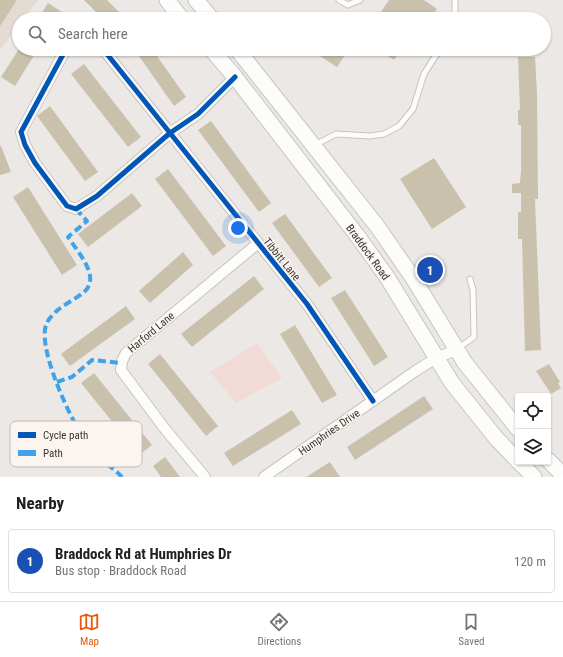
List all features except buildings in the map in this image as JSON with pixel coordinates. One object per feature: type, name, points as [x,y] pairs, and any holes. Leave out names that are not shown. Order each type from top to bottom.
[{"type":"main road","points":[[167,0],[176,12]]},
{"type":"main road","points":[[196,0],[206,12]]},
{"type":"main road","name":"Braddock Road","points":[[216,56],[235,77],[387,277],[452,383],[496,438],[515,457]]},
{"type":"main road","name":"Braddock Road","points":[[243,56],[377,226],[413,278],[465,364],[515,425]]},
{"type":"main road","points":[[269,122],[280,123],[301,145],[314,145]]},
{"type":"main road","points":[[551,463],[563,475]]},
{"type":"main road","name":"Braddock Road","points":[[523,465],[534,477]]},
{"type":"street","points":[[62,56],[21,132],[25,145],[35,163],[67,206],[76,209],[97,196],[170,133],[198,114],[235,77]]},
{"type":"street","name":"Tibbitt Lane","points":[[109,56],[306,304],[373,401]]},
{"type":"street","name":"Harford Lane","points":[[205,477],[165,429],[121,370],[122,361],[126,353],[257,244]]},
{"type":"street","name":"Humphries Drive","points":[[264,477],[414,372],[436,358],[456,350]]},
{"type":"lane","points":[[339,0],[348,5],[360,0]]},
{"type":"lane","points":[[455,0],[455,12]]},
{"type":"lane","points":[[314,145],[336,134],[384,134],[399,126],[413,109],[424,74],[436,56]]},
{"type":"lane","points":[[456,350],[474,337],[473,290],[470,279]]},
{"type":"shaded area","points":[[0,0],[38,0],[29,12],[12,12],[12,34],[0,50]]},
{"type":"shaded area","points":[[257,343],[282,378],[236,403],[210,372]]},
{"type":"marked path","points":[[74,421],[52,372],[45,337],[46,325],[53,314],[84,292],[89,286],[89,271],[86,264],[68,237],[87,221],[76,209]]},
{"type":"marked path","points":[[57,382],[72,377],[92,360],[121,363]]},
{"type":"marked path","points":[[111,467],[122,477]]},
{"type":"cycle path","points":[[62,56],[21,132],[25,145],[35,163],[67,206],[76,209],[97,196],[170,133],[109,56]]},
{"type":"cycle path","points":[[235,77],[198,114],[170,133],[307,304],[373,401]]},
{"type":"place","name":"Braddock Rd at Humphries Dr","points":[[430,270]]}]
